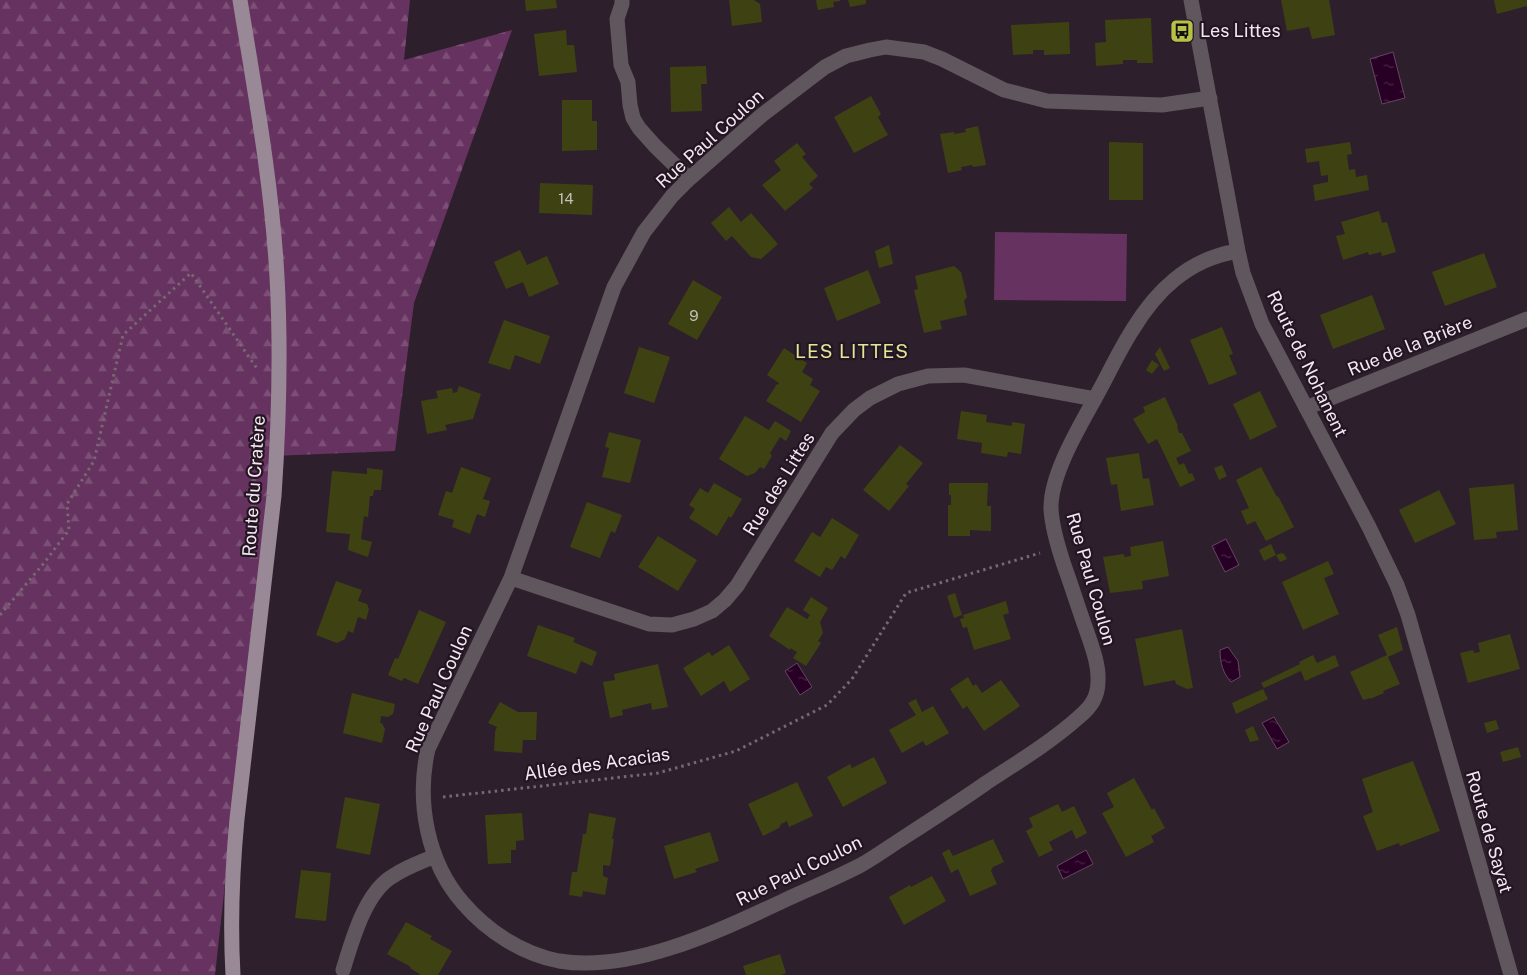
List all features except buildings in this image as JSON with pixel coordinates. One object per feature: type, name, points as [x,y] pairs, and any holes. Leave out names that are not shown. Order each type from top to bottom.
[{"type":"main road","name":"Route du Cratère","points":[[233,975],[231,926],[232,872],[274,496],[279,400],[277,276],[273,231],[268,185],[240,0]]},
{"type":"street","points":[[622,0],[617,19],[621,65],[628,82],[633,118],[655,146],[690,179]]},
{"type":"street","name":"Route de Nohanent","points":[[1191,0],[1243,273],[1262,324],[1369,527],[1397,585],[1408,615],[1432,699]]},
{"type":"street","name":"Rue Paul Coulon","points":[[1210,98],[1162,105],[1047,101],[1004,90],[924,52],[886,48],[870,50],[846,56],[825,67],[762,115],[672,196],[644,232],[614,287],[511,578],[428,749],[424,766],[422,800],[428,830],[435,856],[446,879],[472,915],[493,932],[536,954],[559,961],[607,962],[660,952],[741,921],[861,864],[1062,732],[1093,705],[1099,680],[1097,666],[1054,531],[1051,507],[1057,477],[1070,445],[1133,328],[1152,302],[1173,280],[1191,267],[1213,256],[1238,251]]},
{"type":"street","name":"Rue de la Brière","points":[[1306,408],[1527,319]]},
{"type":"street","name":"Rue des Littes","points":[[511,578],[649,624],[672,625],[694,619],[712,611],[737,586],[832,433],[854,410],[870,398],[898,384],[928,376],[964,375],[1095,399]]},
{"type":"street","name":"Route de Sayat","points":[[1432,699],[1511,975]]},
{"type":"street","points":[[343,970],[353,938],[377,890],[391,876],[435,856]]},
{"type":"path","points":[[0,614],[44,563],[69,530],[67,504],[94,461],[123,335],[191,274],[279,400]]},
{"type":"path","name":"Allée des Acacias","points":[[422,800],[658,773],[736,751],[827,705],[852,679],[906,593],[1059,548]]},
{"type":"green space","points":[[0,0],[410,0],[404,60],[512,30],[414,303],[395,451],[272,456],[215,975],[0,975]]},
{"type":"green space","points":[[995,232],[1127,234],[1126,301],[994,300]]},
{"type":"water","points":[[1393,52],[1405,98],[1382,104],[1370,59]]},
{"type":"water","points":[[1226,539],[1239,565],[1225,572],[1212,546]]},
{"type":"water","points":[[1228,647],[1238,661],[1240,677],[1231,682],[1224,671],[1220,655],[1220,650]]},
{"type":"water","points":[[797,663],[812,687],[800,695],[785,671]]},
{"type":"water","points":[[1274,717],[1289,742],[1277,749],[1262,723]]},
{"type":"water","points":[[1086,850],[1093,864],[1063,879],[1057,866]]},
{"type":"place","name":"Les Littes","points":[[1182,31]]},
{"type":"district","name":"LES LITTES","points":[[852,351]]}]
